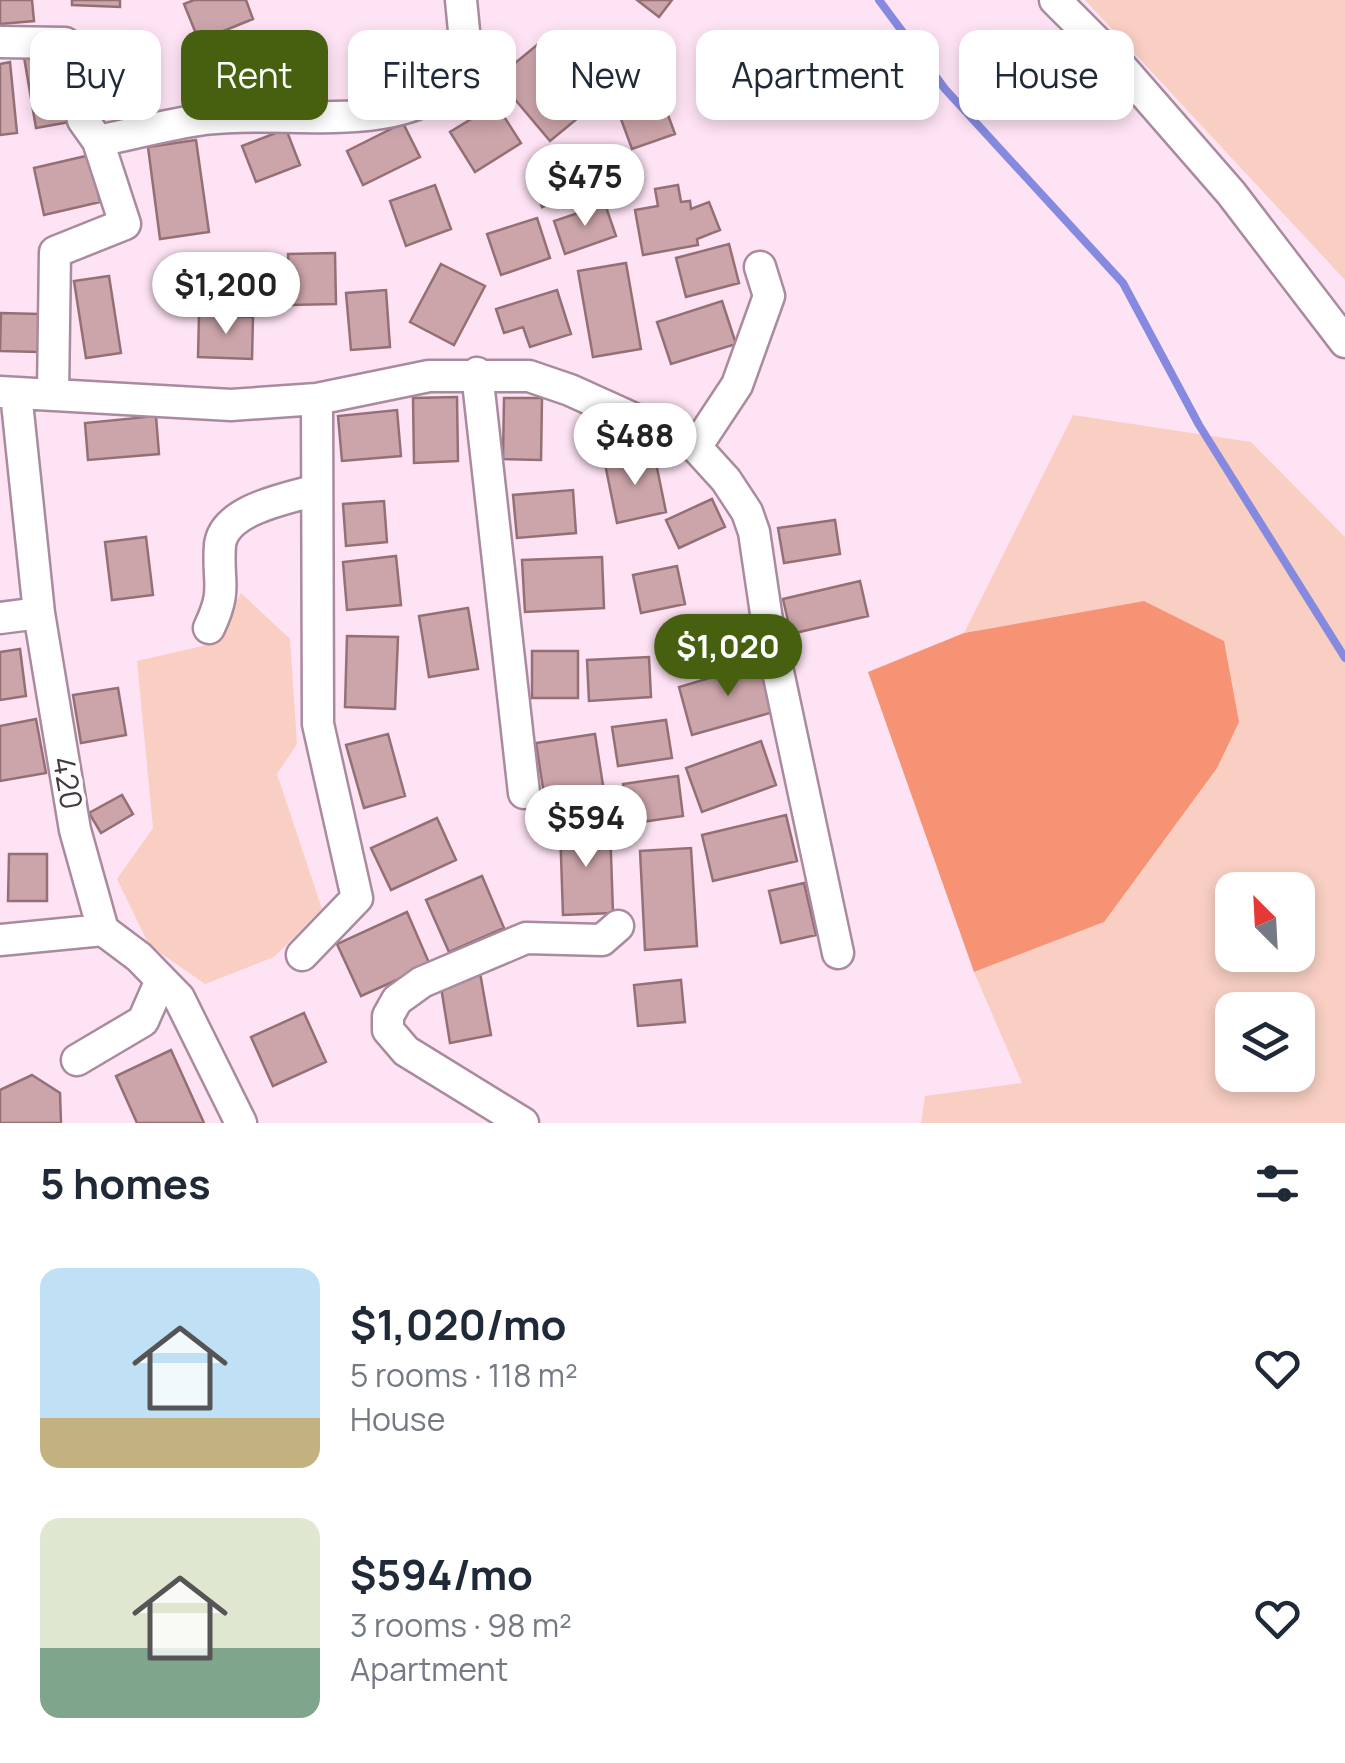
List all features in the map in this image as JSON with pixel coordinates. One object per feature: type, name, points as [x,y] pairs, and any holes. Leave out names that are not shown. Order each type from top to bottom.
[{"type":"street","points":[[98,141],[207,119],[376,115],[436,98],[460,78],[465,40],[461,0]]},
{"type":"street","points":[[1055,0],[1231,193],[1345,342]]},
{"type":"street","points":[[0,42],[65,44],[83,120],[98,141],[126,224],[55,252],[53,393]]},
{"type":"street","points":[[696,448],[744,368],[768,296],[760,267]]},
{"type":"street","points":[[477,373],[524,793]]},
{"type":"street","points":[[8,393],[231,405],[317,399],[430,376],[529,376],[570,390],[696,448],[726,480],[754,532],[767,620],[838,953]]},
{"type":"street","name":"420","points":[[8,393],[75,830],[102,930]]},
{"type":"street","points":[[302,955],[356,898],[318,724],[317,399]]},
{"type":"street","points":[[209,628],[224,596],[220,542],[229,524],[274,502],[317,490]]},
{"type":"street","points":[[0,618],[39,614]]},
{"type":"street","points":[[524,1123],[406,1051],[388,1030],[388,1016],[397,1000],[422,982],[526,938],[602,940],[618,926]]},
{"type":"street","points":[[0,940],[102,930],[179,998],[241,1123]]},
{"type":"street","points":[[77,1060],[143,1021],[161,980]]},
{"type":"shaded area","points":[[1085,0],[1345,0],[1345,280],[1134,53],[1134,30],[1113,30]]},
{"type":"shaded area","points":[[1073,415],[1251,442],[1345,537],[1345,1123],[921,1123],[925,1096],[1022,1083],[974,972],[1104,922],[1144,601],[964,633]]},
{"type":"shaded area","points":[[241,593],[290,639],[297,744],[277,774],[322,909],[274,957],[205,984],[149,945],[117,879],[153,828],[137,661],[216,643]]},
{"type":"shaded area","points":[[1144,601],[1224,641],[1239,722],[1217,768],[1104,922],[974,972],[868,672],[964,633]]},
{"type":"building","points":[[0,0],[32,0],[34,21],[0,24]]},
{"type":"building","points":[[72,0],[120,0],[120,7],[72,5]]},
{"type":"building","points":[[194,0],[246,0],[253,19],[226,30],[195,30],[184,4]]},
{"type":"building","points":[[637,0],[672,0],[659,17]]},
{"type":"building","points":[[536,46],[536,120],[575,120],[550,141],[516,101],[516,62]]},
{"type":"building","points":[[30,56],[30,92],[24,57]]},
{"type":"building","points":[[10,62],[17,133],[0,135],[0,64]]},
{"type":"building","points":[[35,120],[75,120],[75,121],[36,128]]},
{"type":"building","points":[[470,120],[506,120],[521,143],[475,172],[450,132]]},
{"type":"building","points":[[621,120],[670,120],[675,134],[632,149]]},
{"type":"building","points":[[403,123],[420,157],[363,185],[347,151]]},
{"type":"building","points":[[286,129],[300,165],[256,182],[242,146]]},
{"type":"building","points":[[196,140],[209,232],[160,239],[148,147]]},
{"type":"building","points":[[585,150],[598,185],[542,207],[529,172]]},
{"type":"building","points":[[90,155],[100,202],[44,215],[34,168]]},
{"type":"building","points":[[435,185],[451,229],[406,246],[390,201]]},
{"type":"building","points":[[678,185],[681,202],[690,201],[691,209],[709,202],[720,230],[697,239],[698,245],[643,255],[635,210],[658,206],[655,189]]},
{"type":"building","points":[[605,204],[616,236],[565,254],[554,221]]},
{"type":"building","points":[[537,218],[550,258],[501,275],[487,234]]},
{"type":"building","points":[[729,244],[739,283],[686,297],[676,258]]},
{"type":"building","points":[[335,253],[336,304],[290,305],[288,254]]},
{"type":"building","points":[[626,263],[641,349],[593,357],[578,271]]},
{"type":"building","points":[[441,264],[485,286],[454,345],[410,322]]},
{"type":"building","points":[[109,276],[121,353],[86,358],[74,281]]},
{"type":"building","points":[[386,290],[390,347],[351,350],[346,293]]},
{"type":"building","points":[[557,290],[571,334],[530,347],[523,327],[504,333],[496,309]]},
{"type":"building","points":[[722,301],[736,344],[671,364],[657,322]]},
{"type":"building","points":[[1,313],[39,314],[38,352],[0,351]]},
{"type":"building","points":[[199,315],[253,317],[252,359],[198,357]]},
{"type":"building","points":[[457,397],[458,461],[414,463],[413,398]]},
{"type":"building","points":[[504,398],[542,398],[541,460],[503,459]]},
{"type":"building","points":[[397,410],[401,456],[342,461],[338,416]]},
{"type":"building","points":[[156,416],[159,454],[88,460],[85,423]]},
{"type":"building","points":[[654,453],[666,512],[617,523],[605,464]]},
{"type":"building","points":[[573,490],[576,533],[517,538],[513,495]]},
{"type":"building","points":[[712,499],[725,527],[679,548],[666,520]]},
{"type":"building","points":[[384,501],[387,542],[346,546],[343,504]]},
{"type":"building","points":[[835,520],[840,554],[784,563],[778,528]]},
{"type":"building","points":[[146,537],[153,595],[112,600],[105,542]]},
{"type":"building","points":[[396,556],[401,605],[347,610],[343,562]]},
{"type":"building","points":[[602,557],[604,608],[525,612],[522,560]]},
{"type":"building","points":[[677,566],[685,604],[641,613],[633,575]]},
{"type":"building","points":[[860,581],[868,616],[791,634],[783,599]]},
{"type":"building","points":[[468,608],[478,669],[429,677],[419,616]]},
{"type":"building","points":[[347,636],[398,637],[395,709],[345,707]]},
{"type":"building","points":[[20,649],[26,696],[0,700],[0,652]]},
{"type":"building","points":[[532,651],[578,651],[578,698],[532,698]]},
{"type":"building","points":[[649,657],[651,697],[589,701],[587,660]]},
{"type":"building","points":[[763,662],[777,711],[692,735],[679,687]]},
{"type":"building","points":[[118,688],[126,735],[81,743],[73,695]]},
{"type":"building","points":[[36,719],[46,773],[0,781],[0,726]]},
{"type":"building","points":[[666,720],[672,758],[618,766],[612,727]]},
{"type":"building","points":[[388,734],[405,796],[364,808],[346,745]]},
{"type":"building","points":[[595,734],[607,811],[548,820],[536,743]]},
{"type":"building","points":[[761,741],[776,785],[702,812],[686,768]]},
{"type":"building","points":[[678,776],[683,816],[628,824],[623,784]]},
{"type":"building","points":[[122,795],[133,814],[101,833],[89,813]]},
{"type":"building","points":[[786,815],[797,861],[713,881],[702,835]]},
{"type":"building","points":[[437,818],[456,860],[391,890],[371,848]]},
{"type":"building","points":[[610,825],[613,913],[563,915],[560,827]]},
{"type":"building","points":[[691,848],[697,946],[645,950],[640,851]]},
{"type":"building","points":[[9,854],[47,854],[47,901],[8,901]]},
{"type":"building","points":[[482,876],[504,928],[449,952],[426,900]]},
{"type":"building","points":[[804,883],[816,935],[781,943],[769,891]]},
{"type":"building","points":[[407,912],[430,965],[361,996],[337,944]]},
{"type":"building","points":[[479,967],[491,1035],[450,1043],[441,987]]},
{"type":"building","points":[[681,980],[685,1022],[638,1026],[634,985]]},
{"type":"building","points":[[304,1013],[326,1062],[273,1086],[251,1037]]},
{"type":"building","points":[[171,1050],[204,1123],[137,1123],[116,1076]]},
{"type":"building","points":[[32,1075],[60,1093],[61,1123],[0,1123],[0,1090]]},
{"type":"waterway","points":[[879,0],[945,89],[1123,283],[1199,425],[1345,658]]}]
